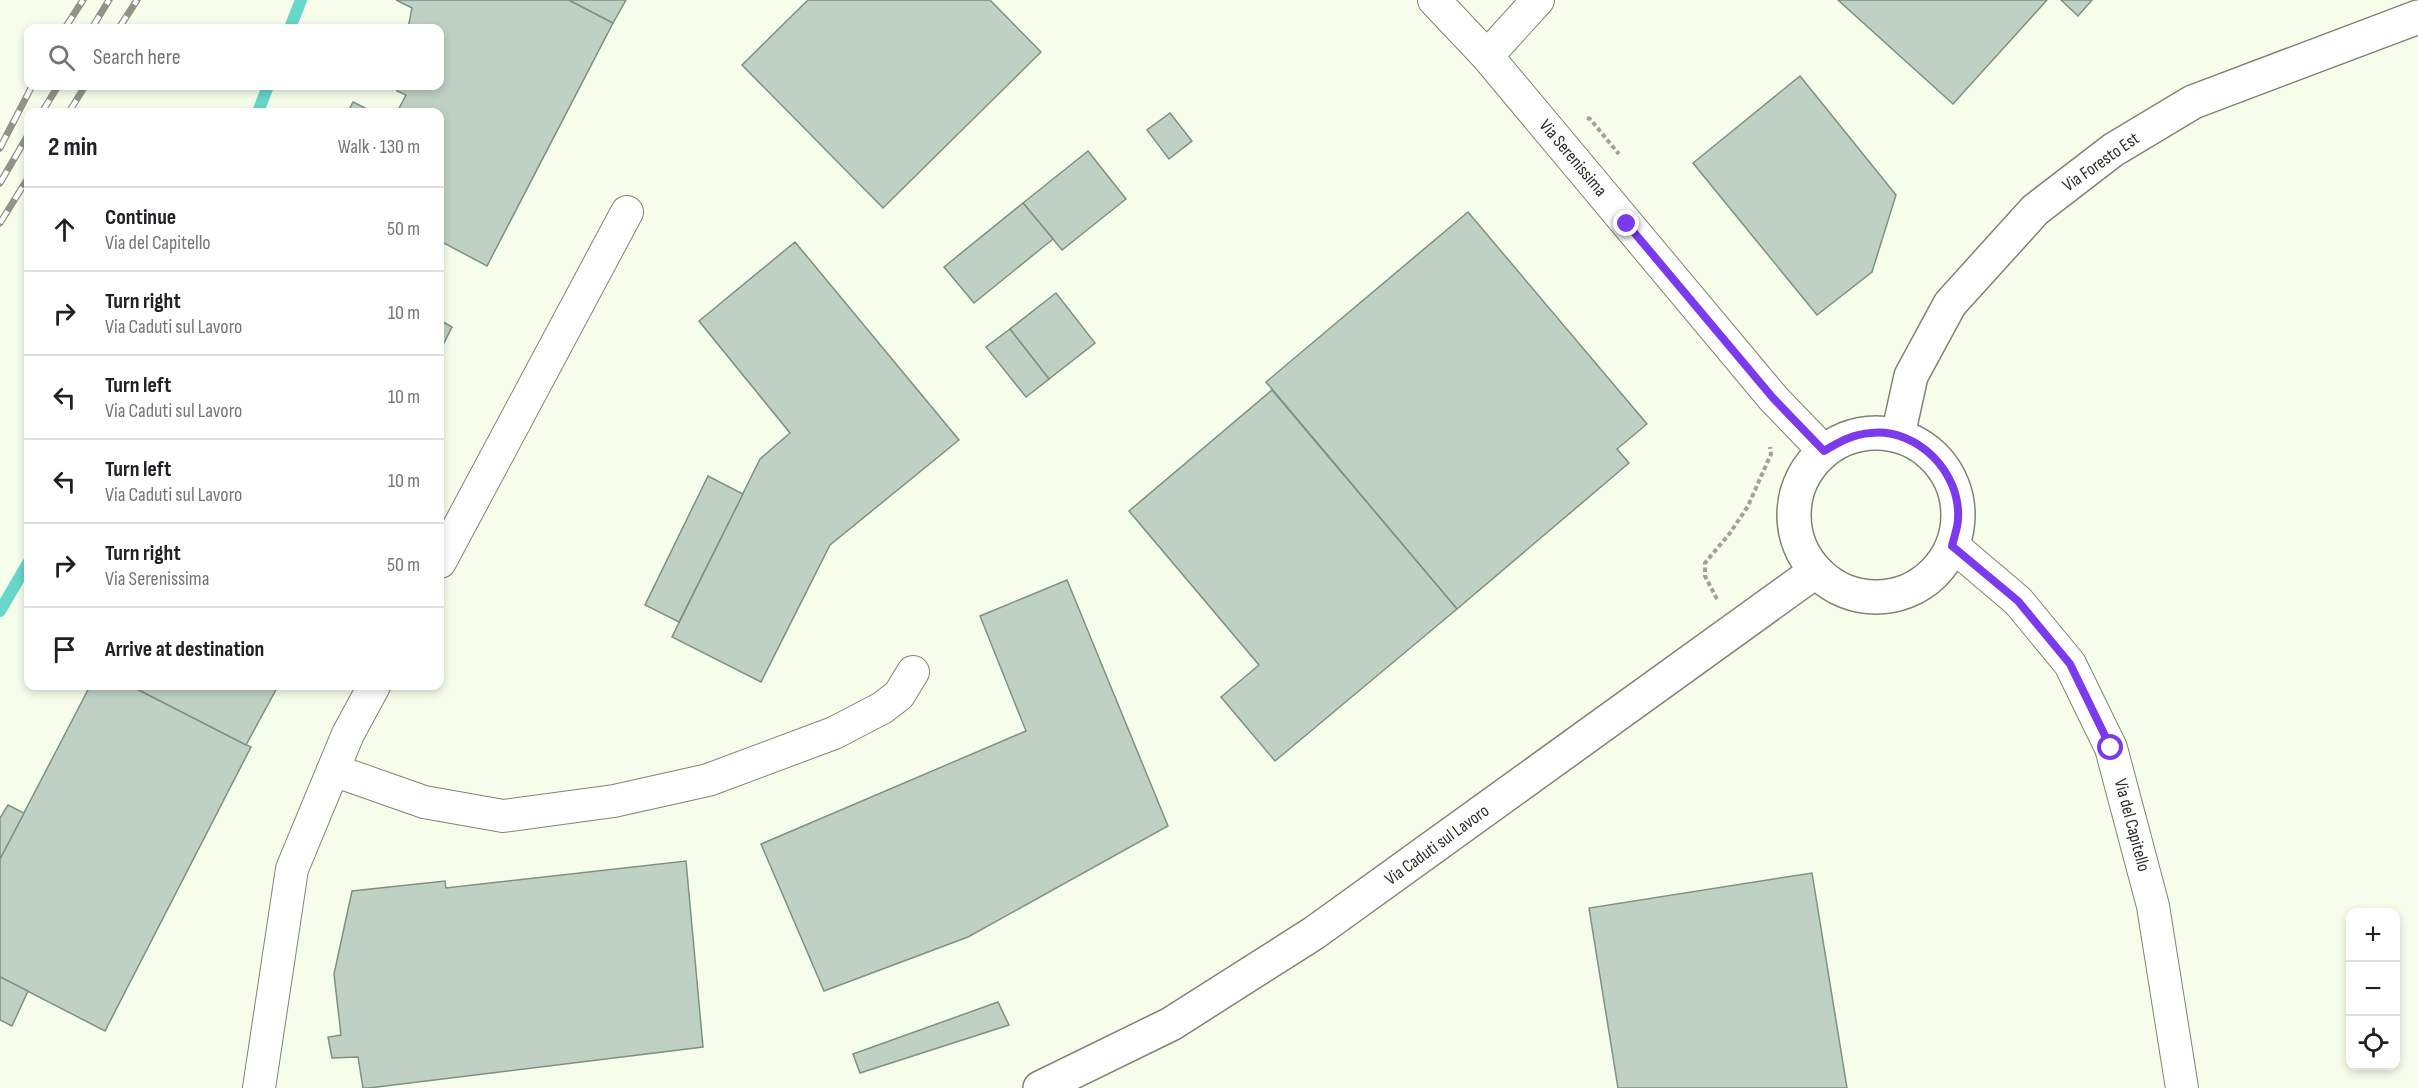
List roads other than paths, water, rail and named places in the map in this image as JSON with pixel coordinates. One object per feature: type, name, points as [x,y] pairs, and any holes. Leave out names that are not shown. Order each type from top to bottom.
[{"type":"street","name":"Via Serenissima","points":[[1434,0],[1487,56],[1773,398],[1824,451]]},
{"type":"street","points":[[1487,56],[1539,0]]},
{"type":"street","name":"Via Foresto Est","points":[[1898,435],[1911,376],[1950,304],[2035,210],[2113,150],[2193,102],[2418,17]]},
{"type":"street","points":[[444,555],[627,212]]},
{"type":"street","points":[[1872,432],[1898,435],[1923,446],[1943,466],[1955,491],[1959,518],[1952,546],[1938,569],[1931,575],[1917,586],[1891,595],[1864,596],[1838,588],[1816,571],[1801,549],[1794,523],[1796,496],[1806,472],[1824,451],[1846,438],[1872,432]]},
{"type":"street","name":"Via del Capitello","points":[[1952,546],[2018,601],[2070,664],[2111,748],[2153,906],[2182,1088]]},
{"type":"street","name":"Via Caduti sul Lavoro","points":[[1040,1088],[1171,1024],[1314,933],[1816,571]]},
{"type":"street","points":[[333,770],[424,802],[503,816],[614,801],[708,780],[834,733],[882,708],[899,695],[913,672]]},
{"type":"street","points":[[259,1088],[292,869],[348,734],[372,690]]},
{"type":"waterway","points":[[292,24],[301,0]]},
{"type":"waterway","points":[[260,108],[266,90]]},
{"type":"waterway","points":[[0,611],[24,570]]},
{"type":"railway","points":[[68,24],[83,0]]},
{"type":"railway","points":[[94,24],[109,0]]},
{"type":"railway","points":[[122,24],[137,0]]},
{"type":"railway","points":[[0,148],[30,90]]},
{"type":"railway","points":[[44,108],[56,90]]},
{"type":"railway","points":[[71,108],[83,90]]},
{"type":"railway","points":[[0,183],[24,142]]},
{"type":"railway","points":[[0,223],[24,184]]}]
